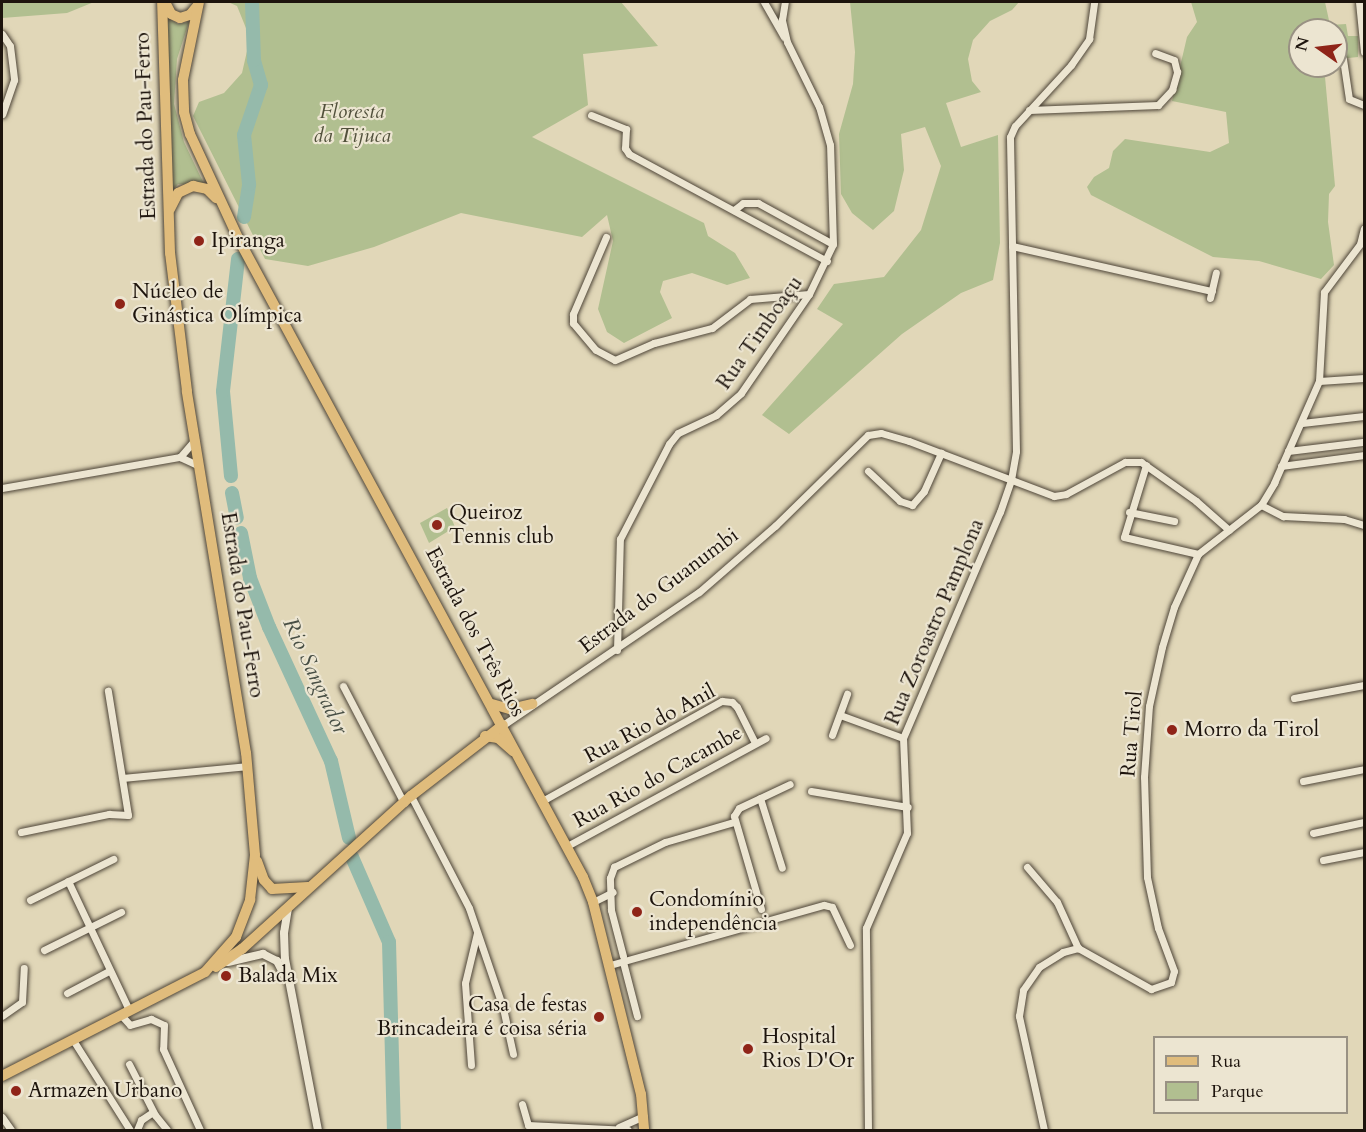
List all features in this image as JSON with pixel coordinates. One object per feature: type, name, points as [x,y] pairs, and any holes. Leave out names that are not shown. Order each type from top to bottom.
[{"type":"main road","points":[[163,2],[171,14],[180,18],[190,15],[199,3]]},
{"type":"main road","name":"Estrada do Pau-Ferro","points":[[2,1073],[73,1040],[205,972],[229,949],[243,922],[255,855],[247,766],[177,324],[168,213],[163,2]]},
{"type":"main road","name":"Estrada dos Três Rios","points":[[199,3],[182,94],[190,134],[221,203],[503,725],[567,846],[593,902],[610,965],[644,1116],[644,1131]]},
{"type":"main road","points":[[168,213],[178,193],[193,186],[207,189],[221,203]]},
{"type":"main road","points":[[520,758],[502,740],[485,736],[491,716],[490,701],[510,709],[532,705]]},
{"type":"main road","name":"Estrada do Guanumbi","points":[[205,972],[227,962],[288,908],[308,886],[408,800],[485,736],[503,725]]},
{"type":"main road","points":[[255,855],[264,880],[272,888],[308,886]]},
{"type":"street","points":[[764,2],[787,42]]},
{"type":"street","name":"Rua Timboaçu","points":[[617,650],[620,539],[669,444],[678,433],[716,415],[741,393],[809,294],[827,261],[833,244],[833,168],[826,126],[787,42],[782,20],[784,2]]},
{"type":"street","points":[[1011,480],[1016,451],[1010,137],[1029,110],[1071,65],[1089,39],[1094,2]]},
{"type":"street","points":[[1359,2],[1365,52]]},
{"type":"street","points":[[2,34],[9,46],[14,80],[2,114]]},
{"type":"street","points":[[1029,110],[1158,105],[1172,90],[1177,72],[1174,60],[1155,53]]},
{"type":"street","points":[[1346,78],[1349,99],[1365,105]]},
{"type":"street","points":[[591,115],[626,129],[625,148],[629,154],[827,261]]},
{"type":"street","points":[[734,210],[743,203],[758,203],[833,244]]},
{"type":"street","name":"Rua Tirol","points":[[1078,948],[1151,988],[1167,986],[1173,976],[1147,877],[1146,732],[1162,647],[1174,607],[1198,554],[1261,505],[1302,423],[1319,381],[1322,299],[1360,244],[1365,228]]},
{"type":"street","points":[[606,237],[573,315],[573,323],[596,350],[615,360],[654,343],[712,328],[750,299],[809,294]]},
{"type":"street","points":[[1012,246],[1211,294],[1216,273]]},
{"type":"street","points":[[1319,381],[1365,378]]},
{"type":"street","points":[[1302,423],[1365,416]]},
{"type":"street","name":"Estrada do Guanumbi","points":[[503,725],[617,650],[699,592],[753,547],[868,435],[881,433],[1059,496],[1125,462],[1146,465]]},
{"type":"street","points":[[180,458],[195,440]]},
{"type":"street","points":[[1288,451],[1362,442]]},
{"type":"street","points":[[868,471],[900,501],[912,506],[921,496],[941,453]]},
{"type":"street","points":[[1281,466],[1365,455]]},
{"type":"street","points":[[2,488],[180,458],[199,466]]},
{"type":"street","points":[[1198,554],[1124,537],[1129,512],[1146,465],[1229,530]]},
{"type":"street","name":"Rua Zoroastro Pamplona","points":[[868,1131],[866,928],[907,832],[908,807],[903,738],[1011,480]]},
{"type":"street","points":[[1261,505],[1282,516],[1344,519],[1365,525]]},
{"type":"street","points":[[1129,512],[1174,521]]},
{"type":"street","points":[[1294,698],[1365,685]]},
{"type":"street","points":[[343,686],[461,887],[513,1054]]},
{"type":"street","points":[[21,832],[109,814],[128,815],[108,691]]},
{"type":"street","points":[[832,735],[847,694]]},
{"type":"street","name":"Rua Rio do Anil","points":[[542,801],[722,701],[732,702],[737,707],[755,743]]},
{"type":"street","points":[[840,715],[903,738]]},
{"type":"street","name":"Rua Rio do Cacambe","points":[[567,846],[766,738]]},
{"type":"street","points":[[123,778],[247,766]]},
{"type":"street","points":[[1303,781],[1365,769]]},
{"type":"street","points":[[761,909],[734,822],[739,808],[790,784]]},
{"type":"street","points":[[811,791],[908,807]]},
{"type":"street","points":[[760,798],[782,868]]},
{"type":"street","points":[[637,1016],[611,910],[613,892],[610,878],[614,867],[665,842],[734,822]]},
{"type":"street","points":[[1313,833],[1365,822]]},
{"type":"street","points":[[1323,860],[1365,852]]},
{"type":"street","points":[[30,900],[113,859]]},
{"type":"street","points":[[1027,867],[1057,902],[1078,948],[1039,967],[1019,1003],[1023,1039],[1044,1131]]},
{"type":"street","points":[[68,881],[109,971],[130,1025],[151,1018],[164,1025],[163,1049],[200,1131]]},
{"type":"street","points":[[593,902],[613,892]]},
{"type":"street","points":[[610,965],[623,959],[824,905],[832,908],[850,945]]},
{"type":"street","points":[[288,908],[283,941],[290,989],[318,1131]]},
{"type":"street","points":[[44,950],[121,912]]},
{"type":"street","points":[[471,1065],[465,983],[477,933]]},
{"type":"street","points":[[227,962],[257,954],[270,956],[282,970],[290,989]]},
{"type":"street","points":[[2,1016],[22,1002],[24,968]]},
{"type":"street","points":[[67,993],[109,971]]},
{"type":"street","points":[[73,1040],[130,1131]]},
{"type":"street","points":[[129,1064],[153,1112],[167,1131]]},
{"type":"street","points":[[522,1104],[528,1125],[619,1127],[628,1131]]},
{"type":"street","points":[[137,1131],[141,1120],[153,1112]]},
{"type":"street","points":[[619,1127],[644,1116]]},
{"type":"street","points":[[2,1118],[11,1131]]},
{"type":"green space","points":[[2,2],[94,2],[67,13],[2,18]]},
{"type":"green space","name":"Floresta da Tijuca","points":[[228,2],[621,2],[658,46],[583,54],[588,105],[532,137],[704,223],[708,236],[735,253],[750,278],[727,285],[692,273],[663,281],[660,292],[672,318],[624,343],[607,332],[598,309],[613,241],[607,215],[582,237],[461,213],[374,247],[308,266],[265,259],[193,116],[199,102],[224,93],[242,73],[250,38],[237,6]]},
{"type":"green space","points":[[850,2],[1019,2],[1012,10],[990,21],[973,40],[968,59],[972,81],[981,92],[946,103],[961,147],[998,135],[1000,243],[993,280],[961,293],[902,334],[789,434],[762,415],[843,324],[817,309],[834,284],[884,277],[921,230],[941,166],[925,127],[901,134],[904,170],[894,211],[873,230],[852,213],[841,194],[839,134],[853,84],[855,52]]},
{"type":"green space","points":[[1191,2],[1325,2],[1328,18],[1288,18],[1288,78],[1325,78],[1335,186],[1329,194],[1328,222],[1334,265],[1321,279],[1259,261],[1213,257],[1091,195],[1087,187],[1094,177],[1109,168],[1113,151],[1125,139],[1210,152],[1229,143],[1226,112],[1172,101],[1187,37],[1197,22]]},
{"type":"green space","points":[[166,17],[178,24],[189,22],[177,59],[174,104],[184,142],[205,186],[178,184],[171,192]]},
{"type":"green space","points":[[1348,36],[1358,36],[1358,57],[1348,58]]},
{"type":"green space","name":"Queiroz Tennis club","points":[[447,508],[455,527],[429,543],[420,523]]},
{"type":"waterway","name":"Rio Sangrador","points":[[244,217],[249,184],[244,135],[261,85],[254,60],[252,2]]},
{"type":"waterway","name":"Rio Sangrador","points":[[231,476],[223,391],[238,259]]},
{"type":"waterway","name":"Rio Sangrador","points":[[232,493],[237,518]]},
{"type":"waterway","name":"Rio Sangrador","points":[[241,533],[250,578],[269,627],[331,761],[349,838]]},
{"type":"waterway","name":"Rio Sangrador","points":[[352,857],[389,942],[394,1130]]},
{"type":"place","name":"Ipiranga","points":[[199,241]]},
{"type":"place","name":"Núcleo de Ginástica Olímpica","points":[[120,304]]},
{"type":"place","name":"Queiroz Tennis club","points":[[437,525]]},
{"type":"place","name":"Morro da Tirol","points":[[1172,730]]},
{"type":"place","name":"Condomínio independência","points":[[637,912]]},
{"type":"place","name":"Balada Mix","points":[[226,976]]},
{"type":"place","name":"Casa de festas Brincadeira é coisa séria","points":[[599,1017]]},
{"type":"place","name":"Hospital Rios D'Or","points":[[748,1049]]},
{"type":"place","name":"Armazen Urbano","points":[[16,1091]]}]
